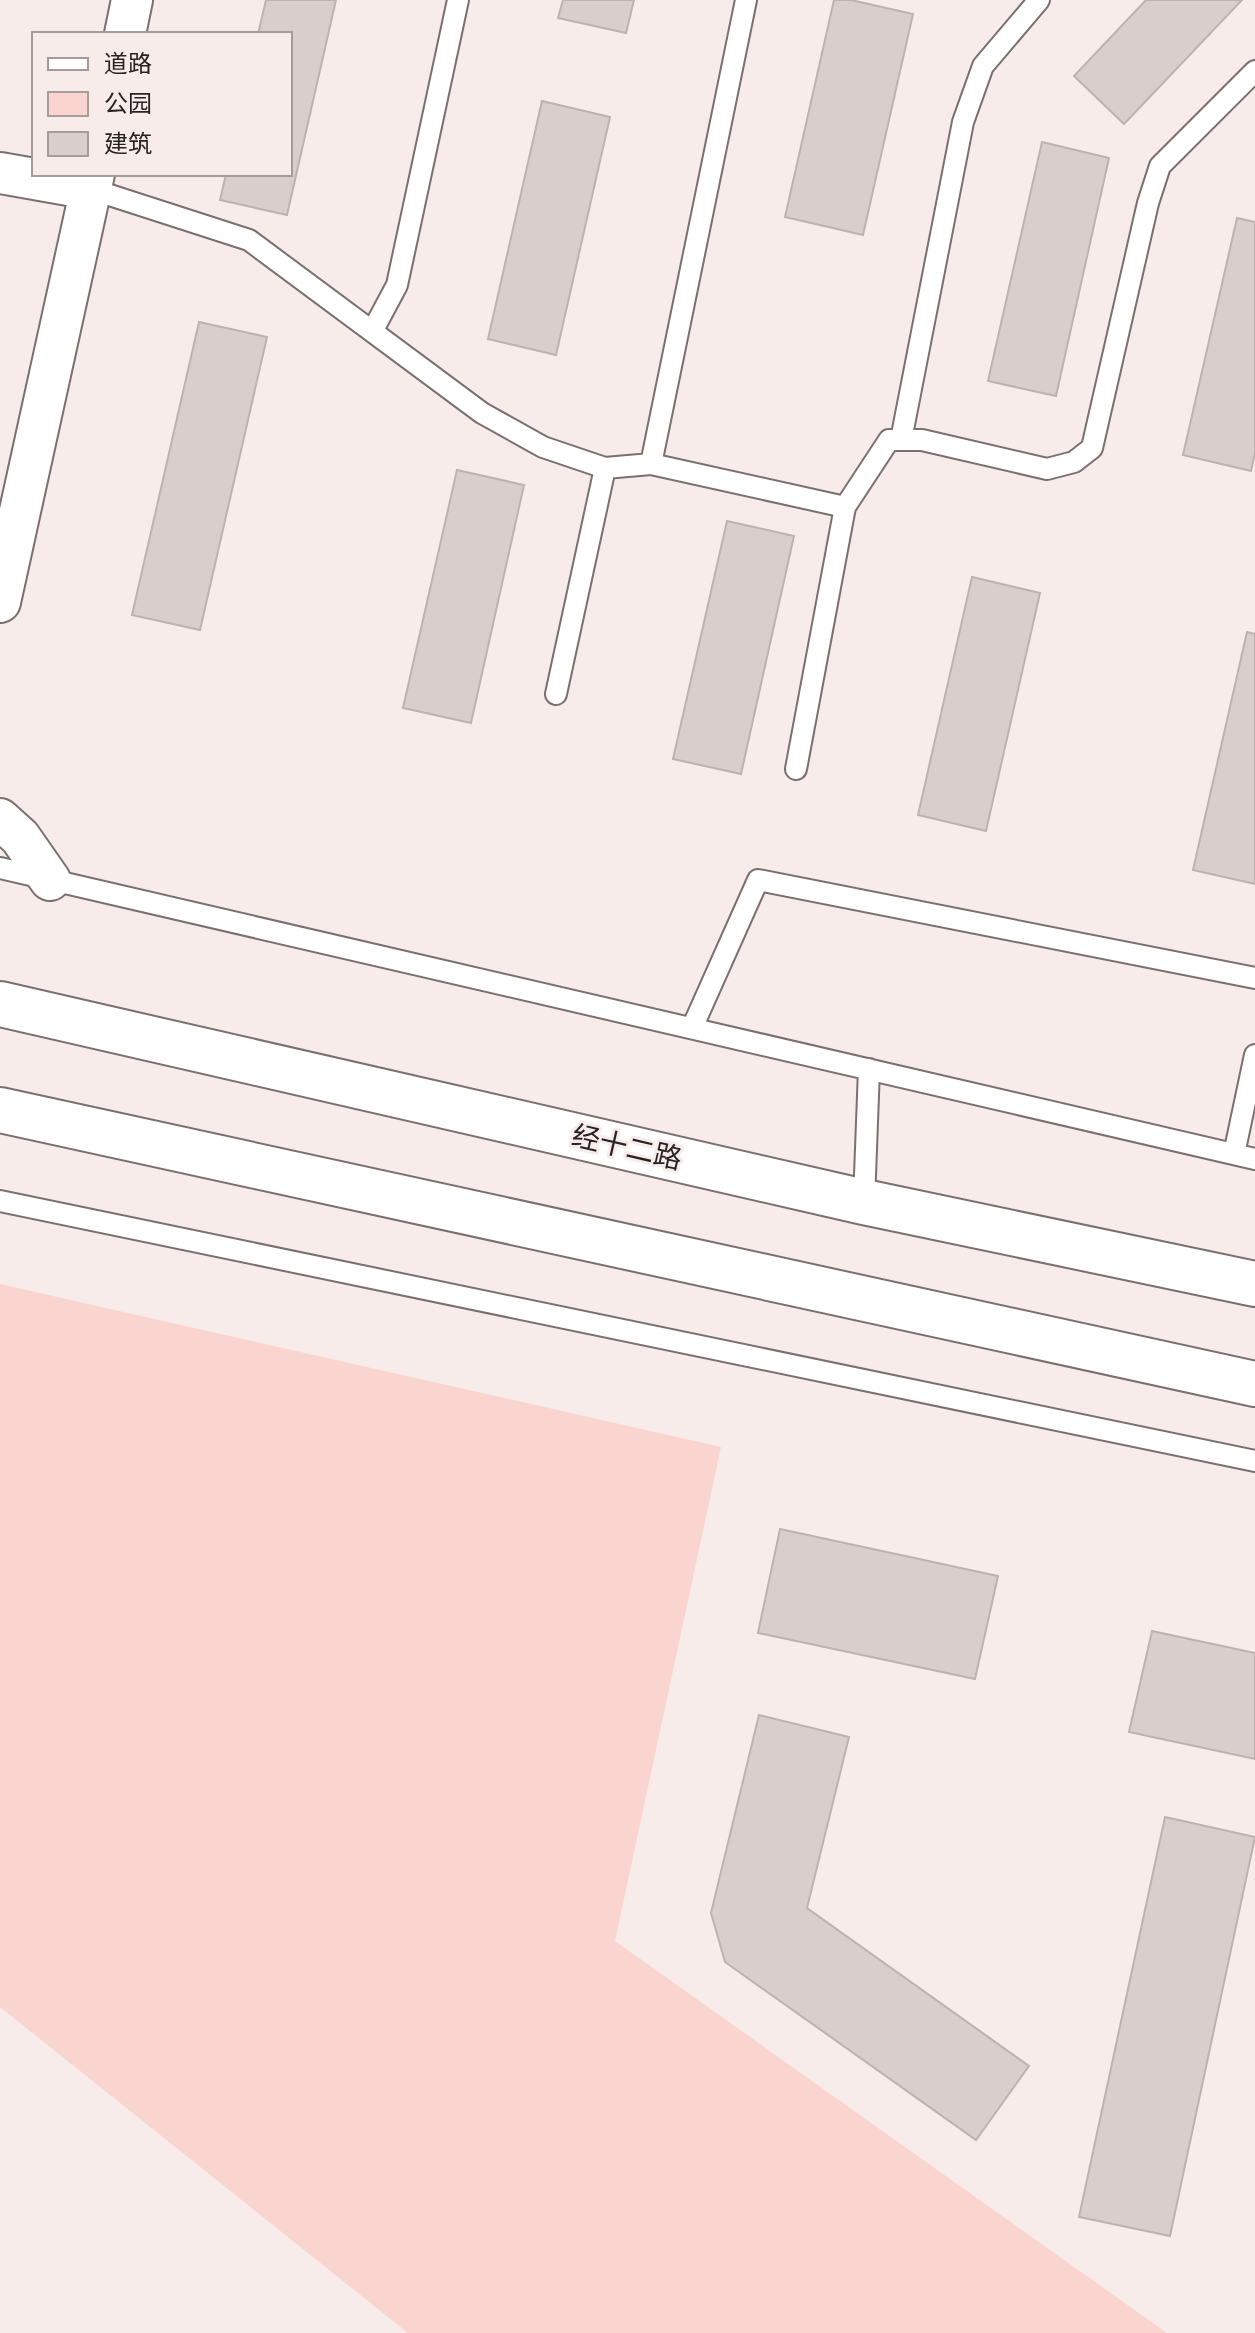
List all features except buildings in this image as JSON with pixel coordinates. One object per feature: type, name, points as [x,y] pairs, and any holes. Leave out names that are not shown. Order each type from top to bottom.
[{"type":"main road","name":"经十二路","points":[[0,1004],[864,1202],[1255,1284]]},
{"type":"main road","points":[[0,1110],[1255,1384]]},
{"type":"street","points":[[125,32],[132,0]]},
{"type":"street","points":[[0,173],[92,182],[0,602]]},
{"type":"street","points":[[0,819],[20,837],[50,880]]},
{"type":"lane","points":[[373,330],[397,285],[458,0]]},
{"type":"lane","points":[[651,464],[746,0]]},
{"type":"lane","points":[[901,440],[963,122],[983,66],[1039,0]]},
{"type":"lane","points":[[796,769],[845,507],[889,440],[922,440],[1047,469],[1074,462],[1092,448],[1148,203],[1160,166],[1255,71]]},
{"type":"lane","points":[[92,182],[249,240],[482,413],[543,447],[605,468],[651,464],[845,507]]},
{"type":"lane","points":[[556,694],[605,468]]},
{"type":"lane","points":[[0,868],[1255,1159]]},
{"type":"lane","points":[[692,1028],[758,880],[1255,978]]},
{"type":"lane","points":[[1234,1154],[1255,1055]]},
{"type":"lane","points":[[864,1202],[869,1069]]},
{"type":"lane","points":[[0,1201],[1255,1461]]},
{"type":"green space","points":[[0,1284],[721,1447],[615,1941],[1167,2333],[408,2333],[0,2007]]}]
